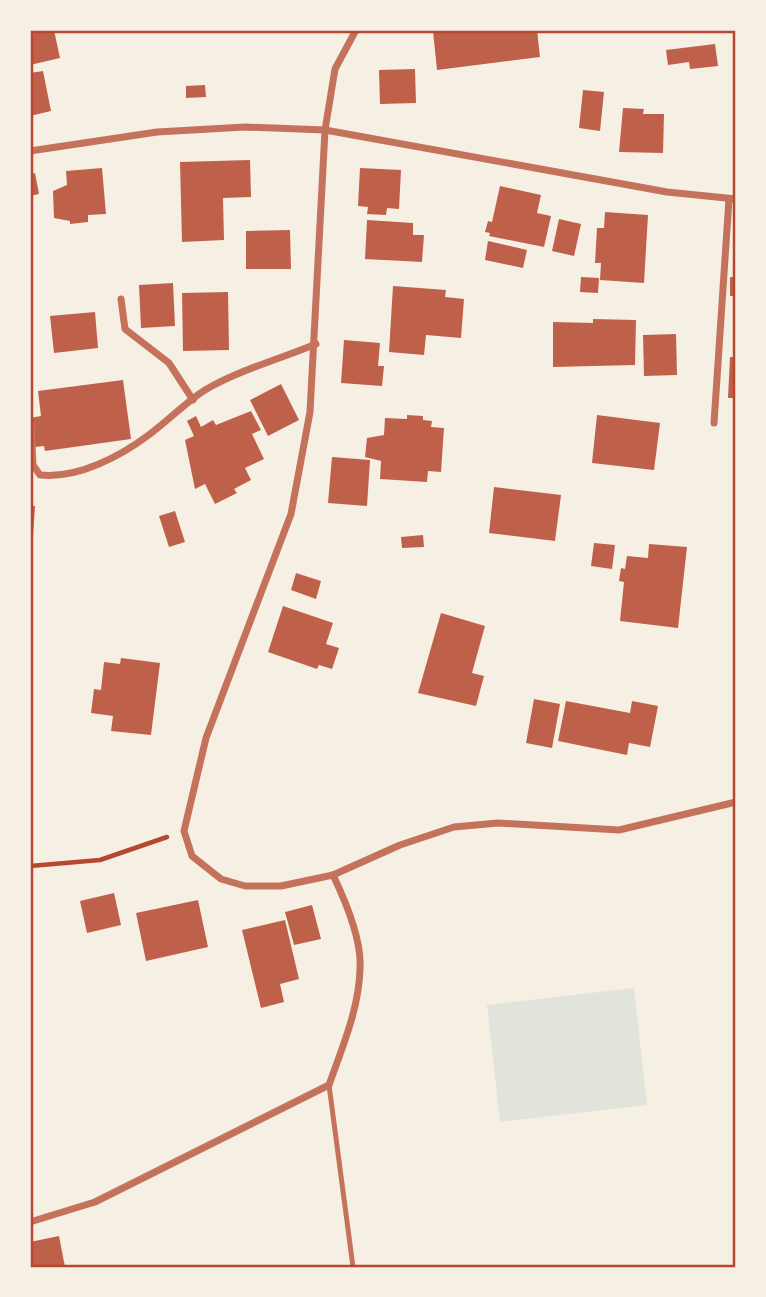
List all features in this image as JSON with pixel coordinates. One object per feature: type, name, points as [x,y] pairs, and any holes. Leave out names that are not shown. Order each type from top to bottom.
[{"type":"street","points":[[356,30],[335,69],[325,130],[316,344],[310,412],[291,514],[206,738],[184,831],[192,856],[221,879],[245,886],[281,886],[332,875],[400,845],[454,827],[498,823],[619,830],[736,802]]},
{"type":"street","points":[[30,151],[157,132],[245,127],[325,130],[667,192],[733,199],[714,423]]},
{"type":"street","points":[[121,299],[125,329],[169,363],[193,400]]},
{"type":"street","points":[[31,425],[33,465],[40,475],[53,476],[116,456],[148,436],[205,390],[316,344]]},
{"type":"street","points":[[30,1222],[95,1202],[329,1085],[352,1020],[361,967],[346,904],[332,875]]},
{"type":"lane","points":[[329,1085],[353,1267]]},
{"type":"path","points":[[30,866],[100,860],[184,831]]},
{"type":"shaded area","points":[[634,988],[647,1105],[500,1122],[487,1005]]},
{"type":"building","points":[[30,30],[54,30],[60,58],[30,65]]},
{"type":"building","points":[[537,30],[540,57],[437,70],[433,31]]},
{"type":"building","points":[[715,44],[718,66],[690,69],[689,62],[668,65],[666,50]]},
{"type":"building","points":[[415,69],[416,103],[380,104],[379,70]]},
{"type":"building","points":[[43,71],[51,111],[30,116],[30,73]]},
{"type":"building","points":[[205,85],[206,97],[186,98],[186,86]]},
{"type":"building","points":[[583,90],[604,92],[600,131],[579,128]]},
{"type":"building","points":[[623,108],[644,109],[643,114],[664,114],[663,153],[619,152]]},
{"type":"building","points":[[250,160],[251,197],[223,198],[224,240],[182,242],[180,162]]},
{"type":"building","points":[[102,168],[106,214],[88,215],[88,222],[70,224],[70,221],[54,218],[53,191],[67,185],[66,171]]},
{"type":"building","points":[[360,168],[401,170],[399,209],[387,208],[386,215],[367,214],[368,207],[358,206]]},
{"type":"building","points":[[35,173],[39,194],[30,196],[30,174]]},
{"type":"building","points":[[500,186],[541,195],[537,213],[551,216],[544,247],[489,236],[490,233],[485,232],[488,221],[492,222]]},
{"type":"building","points":[[605,212],[648,215],[644,283],[600,280],[601,263],[595,263],[597,228],[604,228]]},
{"type":"building","points":[[559,219],[581,224],[574,256],[552,251]]},
{"type":"building","points":[[367,220],[413,223],[413,235],[424,235],[422,262],[365,259]]},
{"type":"building","points":[[290,230],[291,269],[246,269],[246,231]]},
{"type":"building","points":[[488,241],[527,250],[523,268],[485,260]]},
{"type":"building","points":[[581,277],[599,278],[598,293],[580,292]]},
{"type":"building","points":[[730,277],[736,277],[736,296],[730,296]]},
{"type":"building","points":[[173,283],[175,326],[141,328],[139,285]]},
{"type":"building","points":[[393,286],[446,290],[445,297],[464,299],[461,338],[426,335],[424,355],[389,352]]},
{"type":"building","points":[[228,292],[229,350],[183,351],[182,293]]},
{"type":"building","points":[[95,312],[98,348],[54,353],[50,316]]},
{"type":"building","points":[[593,319],[636,320],[635,365],[553,367],[553,322],[593,323]]},
{"type":"building","points":[[676,334],[677,375],[644,376],[643,335]]},
{"type":"building","points":[[344,340],[380,343],[378,366],[384,366],[382,386],[341,383]]},
{"type":"building","points":[[730,357],[736,357],[736,398],[728,398]]},
{"type":"building","points":[[123,380],[131,439],[45,451],[44,446],[35,447],[30,418],[41,416],[38,391]]},
{"type":"building","points":[[281,384],[299,420],[268,436],[250,400]]},
{"type":"building","points":[[251,411],[261,430],[252,434],[264,459],[245,468],[251,480],[234,489],[237,493],[215,504],[205,484],[195,489],[185,440],[194,436],[187,421],[196,416],[201,427],[213,420],[216,425]]},
{"type":"building","points":[[407,415],[423,416],[423,420],[432,421],[431,427],[444,428],[441,472],[428,471],[427,482],[380,479],[381,461],[365,457],[367,438],[384,435],[385,418],[407,419]]},
{"type":"building","points":[[597,415],[660,423],[654,470],[592,463]]},
{"type":"building","points":[[332,457],[370,460],[367,506],[328,503]]},
{"type":"building","points":[[494,487],[561,495],[555,541],[489,533]]},
{"type":"building","points":[[30,506],[35,506],[33,537],[30,537]]},
{"type":"building","points":[[175,511],[185,542],[169,547],[159,516]]},
{"type":"building","points":[[423,535],[424,547],[402,548],[401,537]]},
{"type":"building","points":[[594,543],[615,545],[612,569],[591,566]]},
{"type":"building","points":[[649,544],[687,547],[678,628],[620,621],[624,582],[619,581],[621,568],[625,569],[627,556],[648,558]]},
{"type":"building","points":[[296,573],[321,581],[316,599],[291,590]]},
{"type":"building","points":[[283,606],[333,623],[326,644],[339,648],[332,669],[319,665],[317,669],[268,652]]},
{"type":"building","points":[[441,613],[485,626],[472,673],[484,676],[476,706],[418,693]]},
{"type":"building","points":[[121,658],[160,663],[151,735],[111,731],[113,716],[91,713],[94,689],[101,690],[104,662],[120,664]]},
{"type":"building","points":[[534,699],[560,704],[552,748],[526,743]]},
{"type":"building","points":[[566,701],[630,713],[632,701],[658,706],[650,747],[629,743],[627,755],[558,741]]},
{"type":"building","points":[[114,893],[121,925],[87,933],[80,901]]},
{"type":"building","points":[[198,900],[208,947],[146,961],[136,913]]},
{"type":"building","points":[[312,905],[321,939],[294,945],[285,912]]},
{"type":"building","points":[[285,920],[299,979],[280,984],[284,1002],[261,1008],[242,930]]},
{"type":"building","points":[[59,1236],[65,1267],[30,1267],[30,1242]]}]
